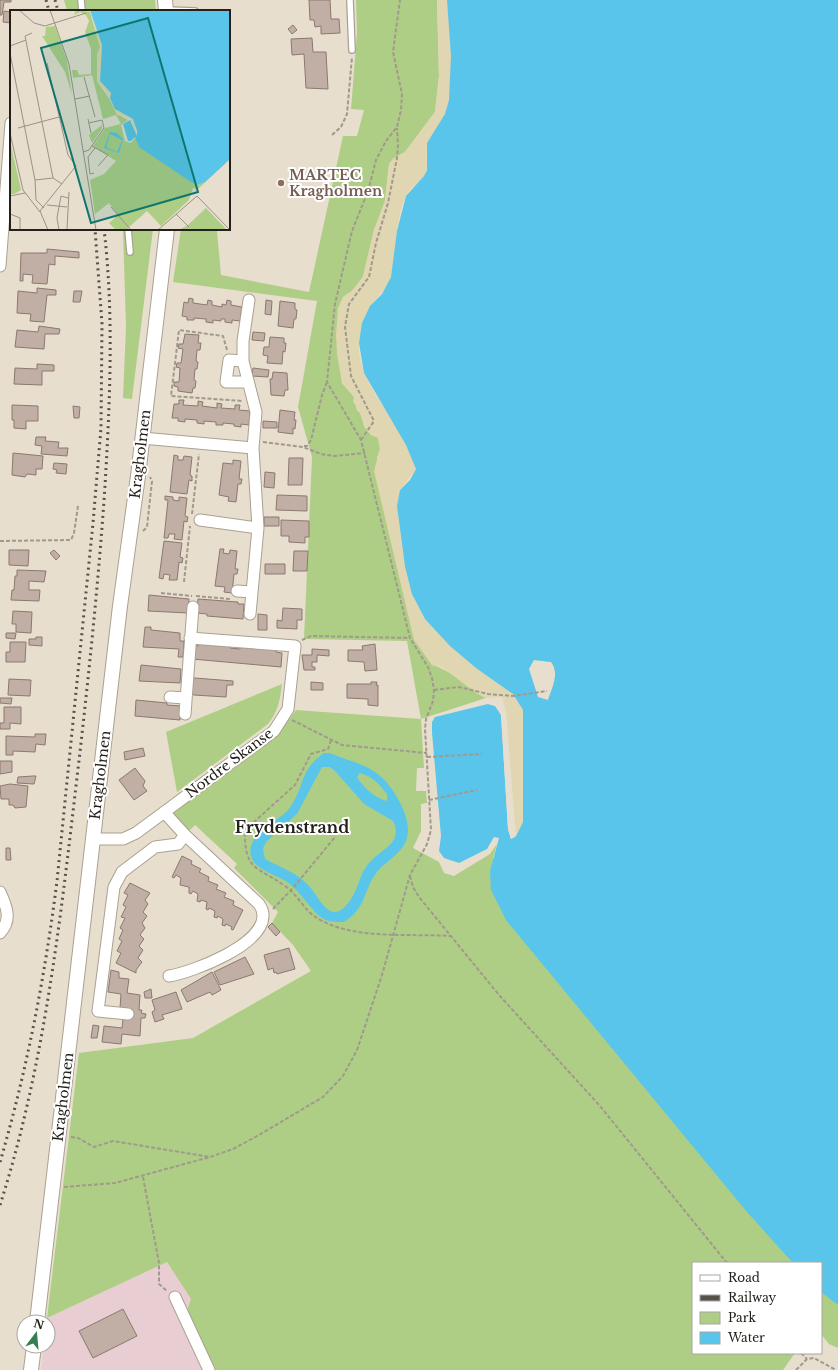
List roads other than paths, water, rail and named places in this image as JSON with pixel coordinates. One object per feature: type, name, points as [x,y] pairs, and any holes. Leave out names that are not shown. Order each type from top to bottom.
[{"type":"street","points":[[0,266],[10,135]]},
{"type":"street","name":"Kragholmen","points":[[38,1314],[93,839],[167,230]]},
{"type":"street","points":[[249,300],[242,341],[243,361],[256,412],[253,448],[258,528],[250,614]]},
{"type":"street","points":[[243,361],[229,360],[226,382],[248,382]]},
{"type":"street","points":[[142,438],[253,448]]},
{"type":"street","points":[[200,520],[258,528]]},
{"type":"street","points":[[237,591],[252,592]]},
{"type":"street","points":[[184,714],[193,607]]},
{"type":"street","name":"Nordre Skanse","points":[[93,839],[123,839],[136,833],[274,731],[288,709],[295,646],[190,638]]},
{"type":"street","points":[[170,697],[186,698]]},
{"type":"street","points":[[164,812],[185,835],[259,904],[264,914],[257,931],[239,948],[182,974],[170,976]]},
{"type":"street","points":[[128,1014],[98,1012],[114,886],[122,872],[155,847],[178,844],[185,835]]},
{"type":"street","points":[[0,892],[7,907],[7,922],[0,933]]},
{"type":"street","points":[[175,1297],[209,1370]]},
{"type":"street","points":[[31,1370],[33,1354]]},
{"type":"lane","points":[[350,0],[352,50]]},
{"type":"lane","points":[[170,7],[189,10]]},
{"type":"lane","points":[[128,230],[130,252]]},
{"type":"water","points":[[447,0],[838,0],[838,1305],[822,1293],[822,1262],[792,1262],[747,1212],[506,920],[491,890],[490,871],[499,838],[494,837],[487,849],[459,863],[444,858],[439,851],[441,836],[432,722],[435,717],[488,704],[496,706],[501,715],[508,829],[511,839],[516,836],[523,822],[523,710],[513,694],[476,668],[450,646],[425,619],[412,594],[405,566],[397,506],[400,490],[410,480],[416,469],[406,445],[364,373],[359,343],[362,323],[370,306],[382,294],[391,277],[397,231],[406,196],[424,176],[427,170],[427,143],[445,114],[449,100],[451,56]],"holes":[[[534,660],[551,662],[554,666],[555,676],[548,700],[538,697],[529,669]]]},
{"type":"water","points":[[324,753],[330,753],[365,766],[375,772],[382,777],[394,792],[400,802],[407,821],[407,838],[402,848],[377,872],[369,885],[361,905],[351,917],[344,922],[335,922],[321,918],[292,886],[283,879],[261,869],[256,865],[251,856],[253,841],[258,834],[286,812],[291,806],[307,771],[316,759]],"holes":[[[322,767],[330,767],[364,804],[393,821],[396,833],[395,838],[389,846],[375,857],[366,867],[350,901],[337,912],[327,909],[305,881],[300,877],[265,859],[263,848],[267,841],[297,814]],[[360,773],[369,777],[378,784],[387,794],[387,801],[374,795],[363,785],[357,777]]]},
{"type":"railway","points":[[46,0],[49,10]]},
{"type":"railway","points":[[55,0],[58,10]]},
{"type":"railway","points":[[0,1162],[27,1058],[47,952],[57,881],[93,523],[101,428],[102,324],[95,230]]},
{"type":"railway","points":[[0,1205],[30,1094],[41,1037],[51,980],[67,866],[80,752],[100,553],[108,422],[110,325],[104,230]]},
{"type":"place","name":"MARTEC Kragholmen","points":[[281,183]]},
{"type":"district","name":"Frydenstrand","points":[[292,827]]}]
